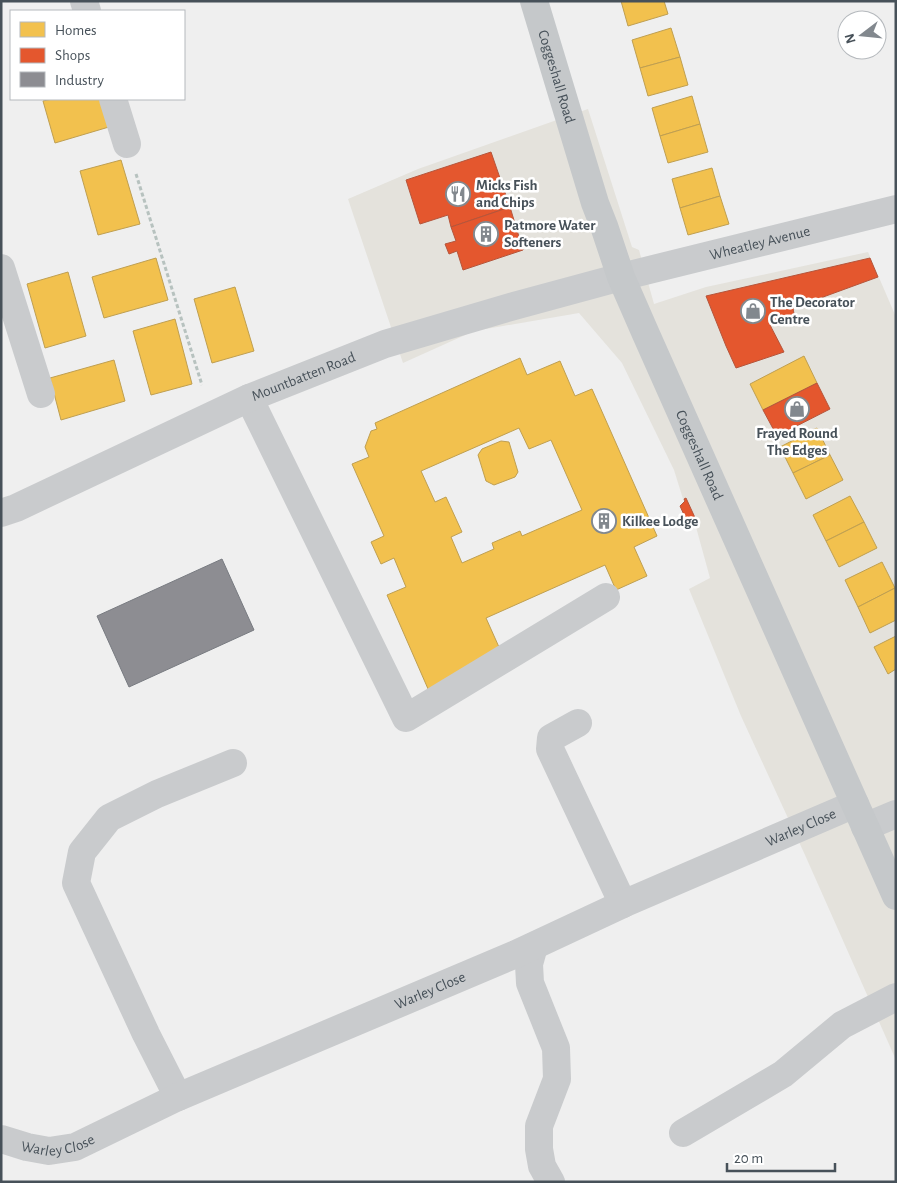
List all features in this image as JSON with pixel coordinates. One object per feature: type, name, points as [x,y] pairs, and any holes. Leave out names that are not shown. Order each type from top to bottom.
[{"type":"main road","name":"Coggeshall Road","points":[[534,1],[595,203],[621,277],[896,896]]},
{"type":"street","points":[[113,100],[127,144]]},
{"type":"street","name":"Wheatley Avenue","points":[[621,277],[896,209]]},
{"type":"street","points":[[1,268],[42,394]]},
{"type":"street","name":"Mountbatten Road","points":[[1,513],[16,508],[249,398],[385,344],[621,277]]},
{"type":"street","points":[[249,398],[406,718],[606,597]]},
{"type":"street","points":[[578,723],[551,738],[550,749],[623,904]]},
{"type":"street","points":[[178,1097],[146,1034],[76,883],[82,852],[109,818],[158,794],[233,763]]},
{"type":"street","name":"Warley Close","points":[[1,1139],[26,1148],[49,1151],[75,1147],[178,1097],[534,946],[623,904],[860,815],[896,814]]},
{"type":"street","points":[[534,946],[529,964],[530,983],[556,1048],[557,1079],[539,1126],[539,1149],[542,1166],[551,1182]]},
{"type":"street","points":[[682,1132],[783,1074],[842,1025],[896,997]]},
{"type":"path","points":[[127,144],[212,415]]},
{"type":"shaded area","points":[[588,109],[632,247],[639,250],[654,304],[706,287],[868,252],[896,317],[896,1060],[741,716],[689,589],[710,578],[696,527],[690,528],[680,506],[684,502],[674,470],[622,363],[579,313],[474,331],[403,363],[348,199],[418,169]]},
{"type":"building: Homes","points":[[621,1],[664,1],[668,14],[628,26]]},
{"type":"building: Homes","points":[[671,28],[680,57],[640,68],[632,40]]},
{"type":"building: Homes","points":[[680,57],[688,85],[648,96],[640,68]]},
{"type":"building: Homes","points":[[692,96],[700,124],[660,136],[652,108]]},
{"type":"building: Homes","points":[[111,100],[119,124],[55,143],[43,101]]},
{"type":"building: Homes","points":[[700,124],[708,152],[668,163],[660,136]]},
{"type":"building: Homes","points":[[121,160],[140,224],[98,235],[80,171]]},
{"type":"building: Homes","points":[[712,168],[720,196],[680,208],[672,179]]},
{"type":"building: Homes","points":[[720,196],[729,224],[688,235],[680,208]]},
{"type":"building: Homes","points":[[156,258],[168,300],[104,318],[92,277]]},
{"type":"building: Homes","points":[[68,272],[86,336],[45,348],[27,284]]},
{"type":"building: Homes","points":[[235,287],[254,351],[212,363],[194,299]]},
{"type":"building: Homes","points":[[175,319],[192,384],[151,395],[133,331]]},
{"type":"building: Homes","points":[[804,356],[817,383],[763,410],[750,384]]},
{"type":"building: Homes","name":"Kilkee Lodge","points":[[520,358],[527,375],[560,361],[575,396],[592,389],[657,536],[634,547],[647,576],[616,590],[605,565],[486,618],[507,665],[432,698],[387,595],[406,587],[394,558],[381,564],[371,542],[384,536],[352,464],[369,457],[365,447],[371,431],[377,429],[375,423]],"holes":[[[519,428],[529,449],[551,440],[582,510],[522,536],[520,531],[492,543],[494,549],[462,563],[451,537],[462,532],[446,497],[435,502],[421,471]]]},
{"type":"building: Homes","points":[[114,360],[125,401],[61,420],[50,378]]},
{"type":"building: Homes","points":[[817,428],[830,455],[793,473],[780,447]]},
{"type":"building: Homes","points":[[501,441],[509,442],[518,472],[515,477],[494,485],[486,481],[478,455],[482,449]]},
{"type":"building: Homes","points":[[830,455],[843,480],[806,499],[793,473]]},
{"type":"building: Homes","points":[[850,496],[864,522],[826,541],[813,515]]},
{"type":"building: Homes","points":[[864,522],[877,548],[839,567],[826,541]]},
{"type":"building: Homes","points":[[882,562],[895,588],[858,607],[845,580]]},
{"type":"building: Homes","points":[[895,588],[896,620],[870,633],[858,607]]},
{"type":"building: Homes","points":[[896,636],[896,669],[888,674],[874,647]]},
{"type":"building: Shops","name":"Micks Fish and Chips","points":[[491,152],[510,207],[451,227],[448,215],[420,224],[406,180]]},
{"type":"building: Shops","name":"Patmore Water Softeners","points":[[510,207],[523,250],[463,270],[457,251],[449,254],[445,244],[456,241],[451,227]]},
{"type":"building: Shops","name":"The Decorator Centre","points":[[870,258],[878,277],[793,308],[794,314],[770,325],[784,352],[736,368],[706,296]]},
{"type":"building: Shops","name":"Frayed Round The Edges","points":[[817,383],[830,409],[777,436],[763,410]]},
{"type":"building: Shops","points":[[686,498],[697,522],[696,526],[690,528],[680,506]]},
{"type":"building: Industry","points":[[222,559],[254,630],[129,687],[97,616]]},
{"type":"place","name":"Micks Fish and Chips","points":[[458,194]]},
{"type":"place","name":"Patmore Water Softeners","points":[[486,234]]},
{"type":"place","name":"The Decorator Centre","points":[[753,311]]},
{"type":"place","name":"Frayed Round The Edges","points":[[797,409]]},
{"type":"place","name":"Kilkee Lodge","points":[[604,521]]}]
